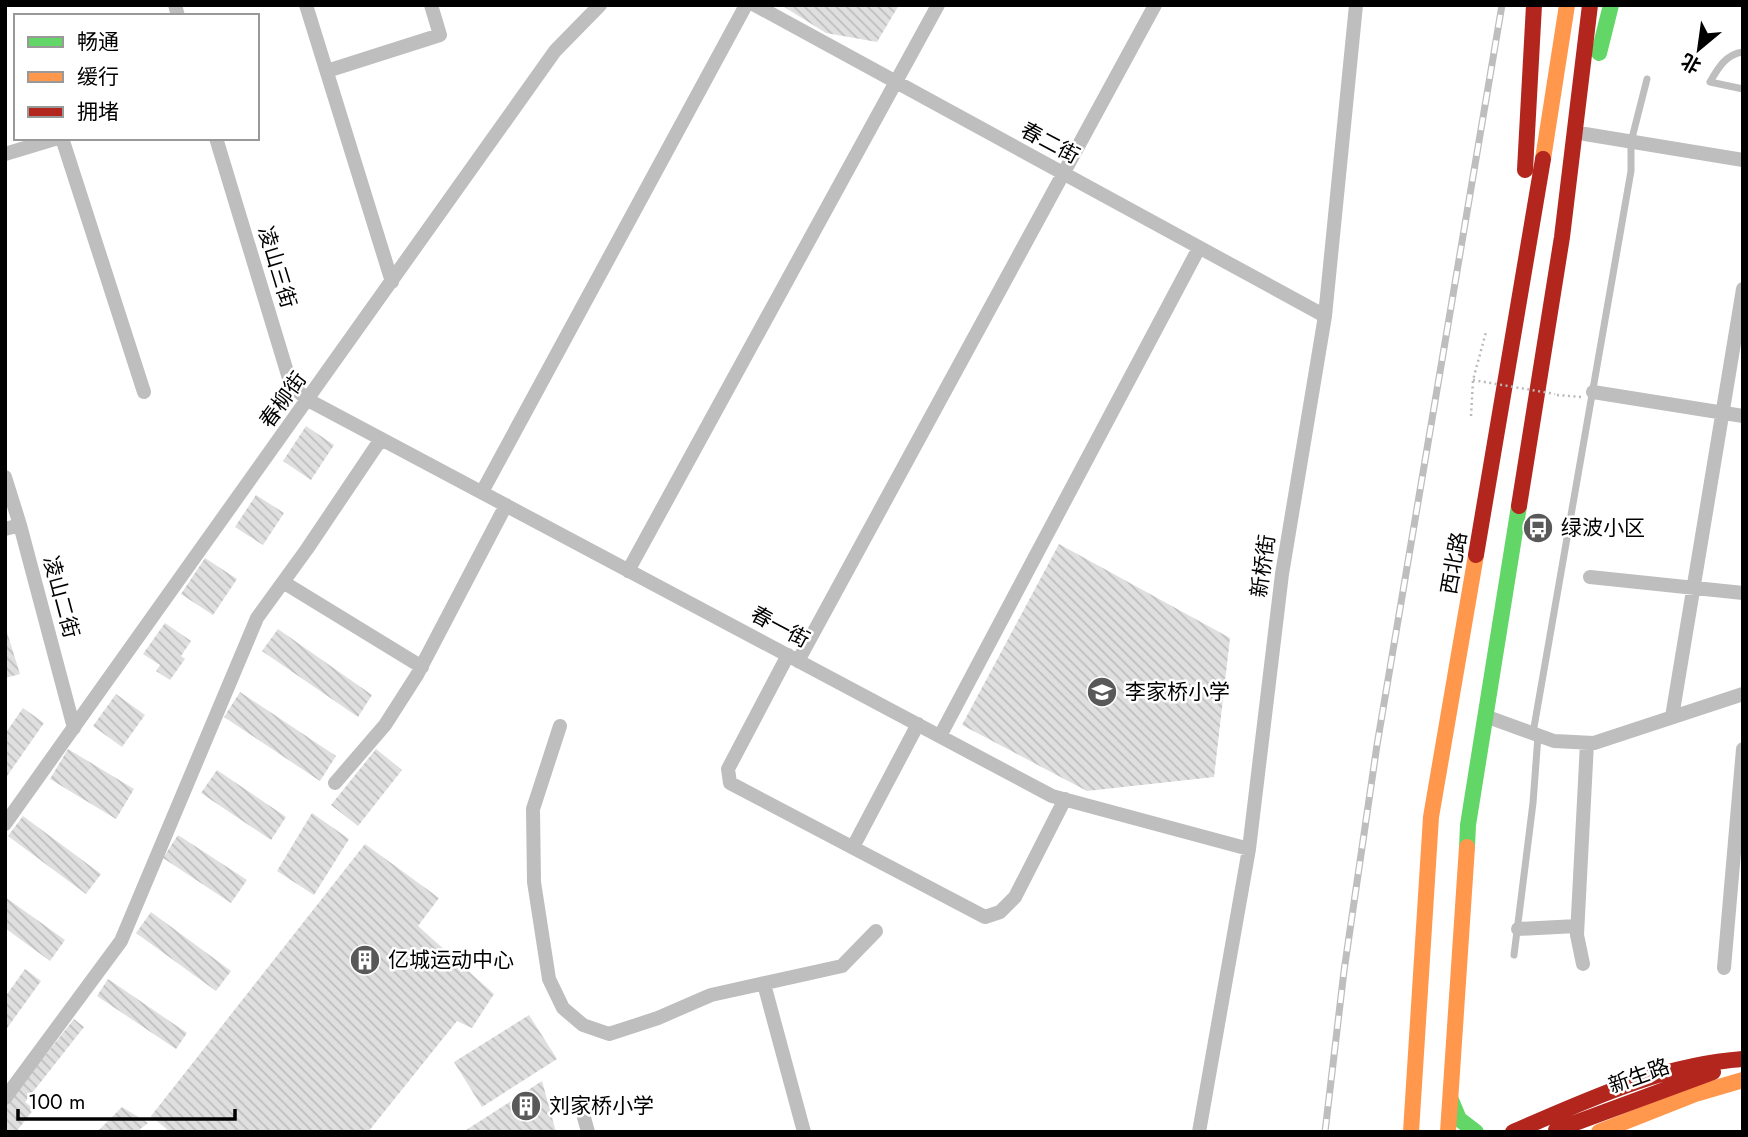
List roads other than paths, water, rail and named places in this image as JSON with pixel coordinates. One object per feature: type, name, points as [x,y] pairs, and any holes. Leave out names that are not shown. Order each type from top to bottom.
[{"type":"main road","points":[[1528,256],[1524,200],[1534,5]]},
{"type":"main road","name":"西北路","points":[[1411,1132],[1431,817],[1528,256],[1567,5]]},
{"type":"main road","points":[[1448,1132],[1468,825],[1561,247],[1590,5]]},
{"type":"main road","points":[[1561,247],[1602,38],[1611,5]]},
{"type":"main road","points":[[1513,1132],[1663,1071],[1724,1059],[1743,1062]]},
{"type":"main road","name":"新生路","points":[[1551,1132],[1743,1062]]},
{"type":"main road","name":"新生路","points":[[1599,1132],[1638,1124],[1695,1094],[1743,1080]]},
{"type":"main road","points":[[1638,1124],[1743,1092]]},
{"type":"main road","points":[[1451,1100],[1455,1117],[1476,1132]]},
{"type":"main road","points":[[1413,1105],[1421,1132]]},
{"type":"street","points":[[306,5],[392,282]]},
{"type":"street","points":[[327,71],[440,35],[431,5]]},
{"type":"street","name":"春柳街","points":[[5,824],[555,51],[600,5]]},
{"type":"street","points":[[482,492],[746,5]]},
{"type":"street","name":"春二街","points":[[755,5],[1325,316]]},
{"type":"street","points":[[628,570],[938,5]]},
{"type":"street","points":[[1065,799],[1015,897],[1000,912],[985,917],[730,783],[728,769],[793,658],[1155,5]]},
{"type":"street","name":"新桥街","points":[[1199,1132],[1249,849],[1282,574],[1325,316],[1356,5]]},
{"type":"street","points":[[1585,134],[1743,160]]},
{"type":"street","points":[[5,153],[53,140]]},
{"type":"street","points":[[61,140],[144,392]]},
{"type":"street","name":"凌山三街","points":[[217,140],[290,385],[308,400]]},
{"type":"street","points":[[940,736],[1199,248]]},
{"type":"street","points":[[1672,717],[1743,289]]},
{"type":"street","points":[[1588,394],[1743,416]]},
{"type":"street","name":"春一街","points":[[308,400],[1052,796],[1249,849]]},
{"type":"street","points":[[5,1098],[121,942],[257,618],[381,439]]},
{"type":"street","name":"凌山二街","points":[[5,477],[74,728]]},
{"type":"street","points":[[335,783],[385,725],[422,667],[506,505]]},
{"type":"street","points":[[5,529],[20,525]]},
{"type":"street","points":[[1590,577],[1743,593]]},
{"type":"street","points":[[283,582],[422,667]]},
{"type":"street","points":[[1485,716],[1554,741],[1594,743],[1743,694]]},
{"type":"street","points":[[853,847],[918,724]]},
{"type":"street","points":[[560,726],[533,809],[534,882],[549,979],[563,1008],[583,1025],[609,1034],[712,995],[842,966],[876,932]]},
{"type":"street","points":[[1583,964],[1577,926],[1587,743]]},
{"type":"street","points":[[1724,968],[1743,749]]},
{"type":"street","points":[[1518,929],[1577,926]]},
{"type":"street","points":[[764,984],[804,1132]]},
{"type":"street","points":[[582,1110],[588,1132]]},
{"type":"lane","points":[[1743,52],[1733,53],[1718,68],[1710,82],[1743,89]]},
{"type":"lane","points":[[1514,955],[1536,734],[1588,394],[1631,171],[1631,142],[1647,79]]},
{"type":"railway","points":[[1325,1132],[1344,971],[1377,745],[1502,5]]},
{"type":"place","name":"绿波小区","points":[[1538,528]]},
{"type":"place","name":"李家桥小学","points":[[1102,692]]},
{"type":"place","name":"亿城运动中心","points":[[365,960]]},
{"type":"place","name":"刘家桥小学","points":[[526,1106]]}]
